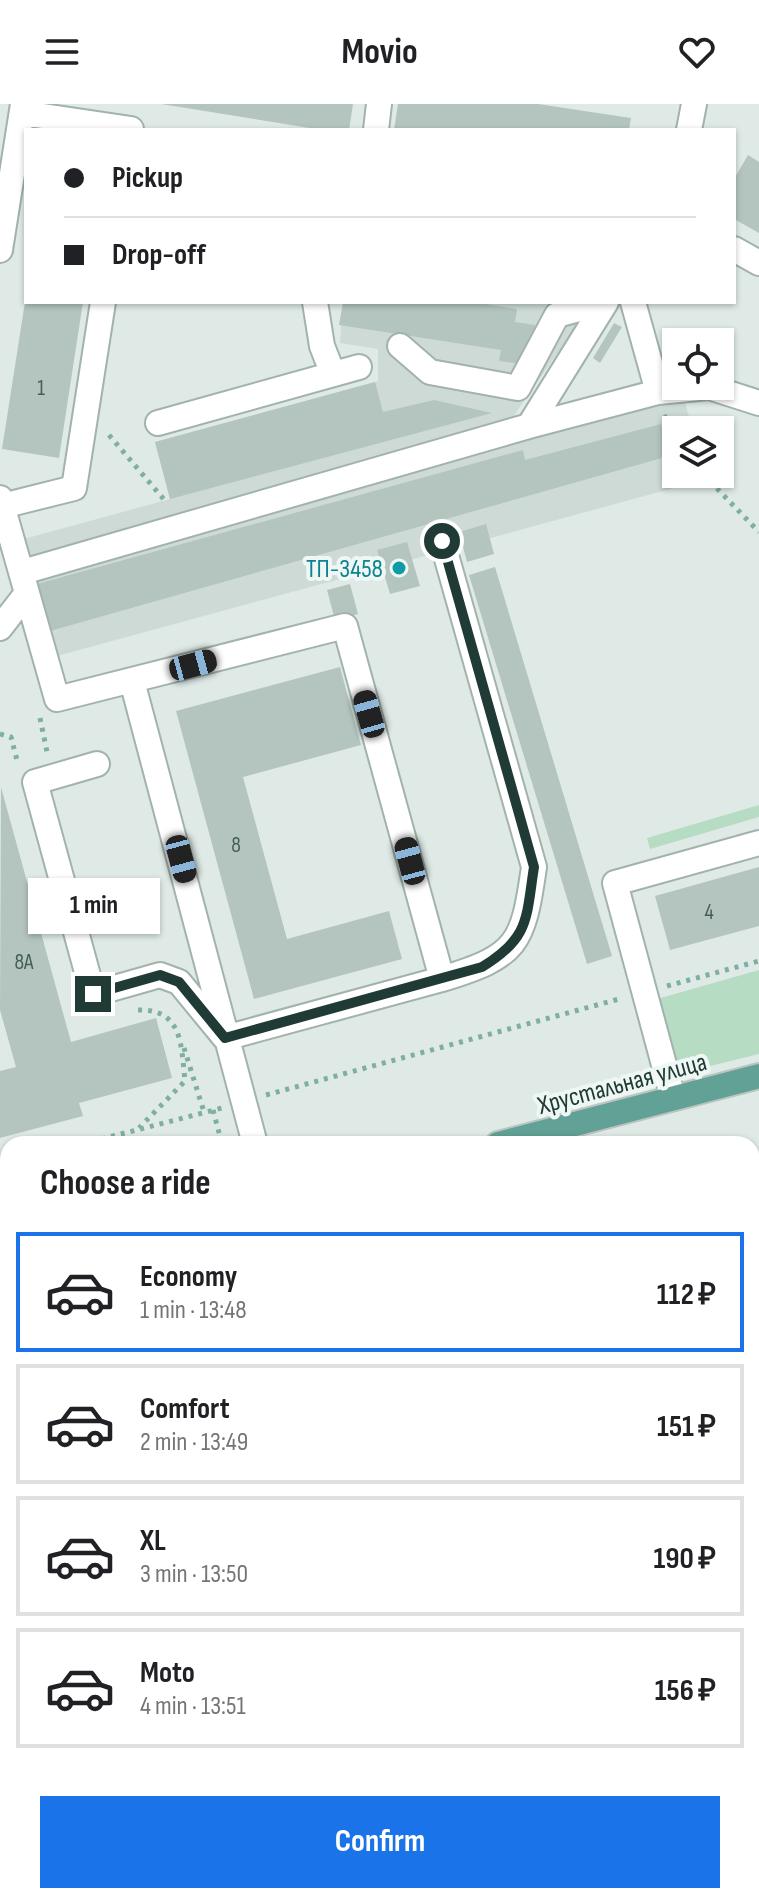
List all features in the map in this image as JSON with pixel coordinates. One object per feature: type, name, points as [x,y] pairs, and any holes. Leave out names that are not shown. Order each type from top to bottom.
[{"type":"main road","name":"Хрустальная улица","points":[[528,1136],[759,1076]]},
{"type":"lane","points":[[376,128],[379,104]]},
{"type":"lane","points":[[689,128],[694,104]]},
{"type":"lane","points":[[0,250],[23,108],[122,128]]},
{"type":"lane","points":[[736,250],[759,263]]},
{"type":"lane","points":[[103,304],[74,488],[1,502],[57,699],[345,626],[442,979]]},
{"type":"lane","points":[[315,304],[322,346],[333,374]]},
{"type":"lane","points":[[400,346],[430,372],[518,388],[557,315],[598,304]]},
{"type":"lane","points":[[529,426],[605,304]]},
{"type":"lane","points":[[634,304],[658,392]]},
{"type":"lane","points":[[158,423],[359,367]]},
{"type":"lane","points":[[33,569],[529,426],[658,392],[709,387],[759,403]]},
{"type":"lane","points":[[225,1038],[482,967],[514,944],[526,918],[534,867],[442,541]]},
{"type":"lane","points":[[0,628],[27,593]]},
{"type":"lane","points":[[132,681],[253,1136]]},
{"type":"lane","points":[[97,764],[35,782],[93,994],[160,975],[179,982],[225,1038]]},
{"type":"lane","points":[[673,1098],[615,883],[759,843]]},
{"type":"path","points":[[83,430],[108,434],[186,525]]},
{"type":"path","points":[[717,488],[759,532]]},
{"type":"path","points":[[112,1136],[759,961]]},
{"type":"path","points":[[130,1011],[157,1010],[169,1017],[194,1073],[204,1112]]},
{"type":"path","points":[[138,1129],[185,1081],[180,1040]]},
{"type":"path","points":[[213,1110],[220,1136]]},
{"type":"shaded area","points":[[343,304],[574,304],[579,322],[513,417],[662,376],[662,400],[684,400],[689,416],[662,416],[662,488],[674,488],[57,656],[24,539],[170,499],[155,442],[378,381],[378,349],[340,343]]},
{"type":"green space","points":[[759,805],[759,817],[650,849],[647,838]]},
{"type":"green space","points":[[759,970],[759,1054],[678,1074],[657,999]]},
{"type":"building","points":[[161,104],[353,104],[349,128],[310,128]]},
{"type":"building","points":[[398,104],[538,104],[631,118],[629,128],[394,128]]},
{"type":"building","points":[[748,155],[759,162],[759,233],[736,220],[736,176]]},
{"type":"building","points":[[25,304],[83,304],[59,458],[2,449]]},
{"type":"building","points":[[343,304],[486,304],[517,309],[515,322],[535,325],[531,354],[522,364],[499,361],[501,350],[339,325]]},
{"type":"building","points":[[614,323],[622,327],[600,363],[593,358]]},
{"type":"building","points":[[375,382],[383,412],[434,400],[492,413],[170,499],[155,442]]},
{"type":"building","points":[[661,424],[662,428],[662,458],[50,631],[37,584],[523,450],[525,460]]},
{"type":"building","points":[[486,524],[494,554],[467,562],[459,532]]},
{"type":"building","name":"ТП-3458","points":[[407,542],[420,586],[390,594],[377,550]]},
{"type":"building","points":[[495,567],[612,956],[587,964],[469,575]]},
{"type":"building","points":[[350,584],[358,614],[335,620],[327,590]]},
{"type":"building","points":[[340,667],[361,745],[243,777],[287,939],[389,911],[402,959],[254,999],[176,711]]},
{"type":"building","points":[[1,787],[71,1042],[156,1018],[172,1078],[79,1103],[83,1116],[0,1136],[0,1071],[16,1067],[0,1010]]},
{"type":"building","points":[[759,867],[759,926],[670,950],[655,896]]},
{"type":"place","name":"ТП-3458","points":[[399,568]]},
{"type":"route","points":[[93,994],[160,975],[179,982],[225,1038],[482,967],[514,944],[526,918],[534,867],[442,541]]}]
